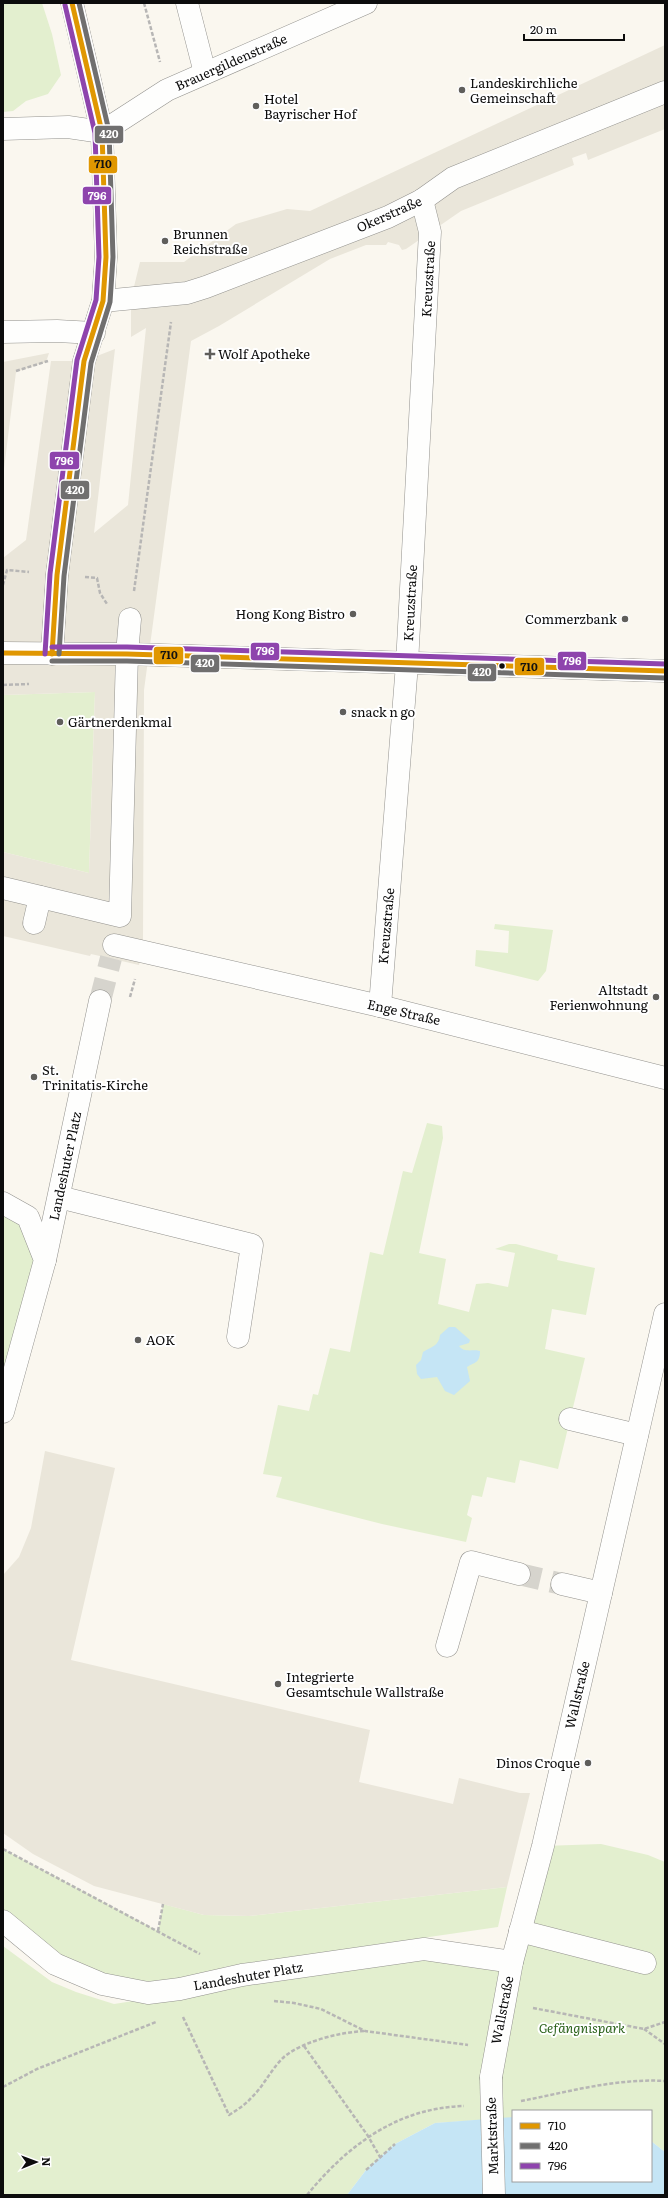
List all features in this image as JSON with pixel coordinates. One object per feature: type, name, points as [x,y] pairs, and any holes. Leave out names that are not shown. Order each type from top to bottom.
[{"type":"street","points":[[52,654],[57,575],[84,361],[94,333],[102,301],[106,257],[102,132],[72,3]]},
{"type":"street","points":[[187,3],[205,73]]},
{"type":"street","name":"Brauergildenstraße","points":[[102,132],[167,90],[366,3]]},
{"type":"street","name":"Okerstraße","points":[[102,301],[187,293],[206,287],[388,216],[422,200],[453,178],[665,92]]},
{"type":"street","points":[[3,129],[68,127],[102,132]]},
{"type":"street","name":"Kreuzstraße","points":[[380,1006],[407,664],[430,232],[422,200]]},
{"type":"street","points":[[3,332],[57,331],[94,333]]},
{"type":"street","points":[[3,888],[120,916],[126,654],[130,619]]},
{"type":"street","points":[[3,654],[126,654],[665,671]]},
{"type":"street","points":[[34,923],[40,897]]},
{"type":"street","name":"Enge Straße","points":[[120,916],[113,951],[141,952],[380,1006],[665,1078]]},
{"type":"street","name":"Landeshuter Platz","points":[[3,1412],[45,1260],[100,1001]]},
{"type":"street","points":[[58,1197],[252,1245],[238,1337]]},
{"type":"street","name":"Landeshuter Platz","points":[[3,1203],[28,1217],[45,1260]]},
{"type":"street","name":"Wallstraße","points":[[491,2077],[496,2042],[512,1962],[542,1846],[665,1314]]},
{"type":"street","points":[[570,1419],[637,1434]]},
{"type":"street","points":[[447,1646],[471,1562],[519,1574]]},
{"type":"street","points":[[562,1584],[601,1593]]},
{"type":"street","name":"Landeshuter Platz","points":[[3,1921],[55,1964],[102,1984],[148,1993],[180,1989],[225,1978],[424,1949],[512,1962]]},
{"type":"street","points":[[520,1931],[645,1963]]},
{"type":"street","name":"Marktstraße","points":[[491,2077],[494,2195]]},
{"type":"path","points":[[144,3],[167,90]]},
{"type":"path","points":[[130,619],[172,328],[170,295]]},
{"type":"path","points":[[3,1850],[224,1967],[225,1978]]},
{"type":"path","points":[[158,1931],[163,1904]]},
{"type":"path","points":[[180,1989],[181,2013],[230,2115],[252,2098],[284,2057],[304,2046],[346,2032],[365,2031],[395,2033],[421,2040],[463,2045],[496,2042]]},
{"type":"path","points":[[273,2001],[294,2003],[321,2009],[365,2031]]},
{"type":"path","points":[[529,2008],[644,2029],[665,2044]]},
{"type":"path","points":[[3,2087],[37,2069],[159,2021]]},
{"type":"path","points":[[644,2029],[665,2022]]},
{"type":"path","points":[[304,2046],[368,2136],[380,2157]]},
{"type":"path","points":[[517,2102],[567,2090],[641,2080],[665,2081]]},
{"type":"path","points":[[307,2195],[323,2175],[368,2136],[404,2117],[428,2109],[456,2106]]},
{"type":"path","points":[[366,2170],[395,2144]]},
{"type":"green space","points":[[3,3],[42,3],[52,34],[61,75],[48,94],[26,101],[13,111],[3,112]]},
{"type":"green space","points":[[95,692],[89,873],[3,852],[3,695]]},
{"type":"green space","points":[[495,924],[553,930],[546,971],[538,981],[475,966],[476,950],[508,953],[509,931],[494,929]]},
{"type":"green space","points":[[427,1123],[442,1126],[443,1138],[419,1253],[446,1259],[438,1304],[469,1312],[476,1284],[488,1283],[508,1287],[515,1253],[495,1249],[509,1244],[516,1244],[558,1255],[557,1260],[595,1268],[586,1315],[552,1309],[545,1349],[585,1358],[558,1469],[520,1460],[515,1483],[487,1477],[482,1497],[472,1495],[467,1515],[472,1518],[466,1542],[382,1524],[276,1497],[282,1477],[263,1474],[278,1405],[309,1411],[313,1394],[318,1395],[330,1348],[350,1352],[370,1252],[383,1255],[403,1171],[412,1173]]},
{"type":"green space","points":[[3,1203],[28,1217],[45,1260],[3,1412]]},
{"type":"green space","name":"Gefängnispark","points":[[601,1844],[648,1855],[665,1862],[665,2152],[652,2142],[652,2110],[512,2110],[512,2118],[435,2123],[395,2144],[366,2170],[347,2195],[3,2195],[3,1946],[52,1982],[76,1992],[114,2004],[146,1999],[102,1984],[3,1921],[3,1849],[158,1931],[163,1904],[204,1915],[249,1916],[507,1887],[498,1927],[224,1967],[225,1978],[424,1949],[511,1962],[543,1846]]},
{"type":"shaded area","points":[[665,45],[665,129],[588,160],[586,153],[572,158],[574,165],[461,211],[406,249],[402,250],[399,245],[388,242],[386,245],[366,245],[330,259],[219,326],[191,341],[144,690],[143,942],[139,965],[91,954],[90,956],[3,936],[3,852],[89,873],[95,692],[3,695],[3,558],[26,540],[51,361],[84,361],[115,349],[94,533],[128,505],[146,328],[131,337],[131,299],[140,262],[184,262],[236,224],[287,209],[310,211]]},
{"type":"shaded area","points":[[49,353],[46,362],[16,372],[3,477],[3,362]]},
{"type":"shaded area","points":[[45,1451],[115,1468],[71,1660],[370,1730],[359,1782],[453,1804],[459,1778],[520,1793],[530,1793],[507,1887],[249,1916],[204,1915],[94,1886],[33,1854],[3,1833],[3,1575],[19,1557],[31,1528]]},
{"type":"water","points":[[449,1327],[455,1327],[470,1340],[469,1343],[459,1346],[461,1348],[480,1351],[478,1360],[467,1367],[470,1381],[454,1395],[445,1391],[437,1377],[421,1379],[417,1374],[416,1365],[421,1360],[423,1352],[436,1344],[440,1335]]},
{"type":"water","points":[[512,2117],[512,2182],[652,2182],[652,2142],[665,2152],[665,2195],[347,2195],[366,2170],[395,2144],[435,2123]]},
{"type":"tunnel","points":[[100,1001],[111,958]]},
{"type":"tunnel","points":[[519,1574],[562,1584]]},
{"type":"transit line","name":"710","points":[[52,654],[57,575],[84,361],[103,301],[106,257],[102,132],[72,3]]},
{"type":"transit line","name":"420","points":[[59,654],[64,576],[91,363],[110,302],[113,257],[109,131],[79,3]]},
{"type":"transit line","name":"796","points":[[45,654],[50,574],[77,360],[96,300],[99,257],[95,133],[65,5]]},
{"type":"transit line","name":"796","points":[[52,647],[127,647],[665,664]]},
{"type":"transit line","name":"710","points":[[3,653],[127,654],[665,671]]},
{"type":"transit line","name":"420","points":[[52,661],[127,661],[665,678]]},
{"type":"place","name":"Landeskirchliche Gemeinschaft","points":[[462,90]]},
{"type":"place","name":"Hotel Bayrischer Hof","points":[[256,106]]},
{"type":"place","name":"Brunnen Reichstraße","points":[[165,241]]},
{"type":"place","name":"Wolf Apotheke","points":[[210,354]]},
{"type":"place","name":"Hong Kong Bistro","points":[[353,614]]},
{"type":"place","name":"Commerzbank","points":[[625,619]]},
{"type":"place","name":"snack n go","points":[[343,712]]},
{"type":"place","name":"Gärtnerdenkmal","points":[[60,722]]},
{"type":"place","name":"Altstadt Ferienwohnung","points":[[656,997]]},
{"type":"place","name":"St. Trinitatis-Kirche","points":[[34,1077]]},
{"type":"place","name":"AOK","points":[[138,1340]]},
{"type":"place","name":"Integrierte Gesamtschule Wallstraße","points":[[278,1684]]},
{"type":"place","name":"Dinos Croque","points":[[588,1763]]}]
